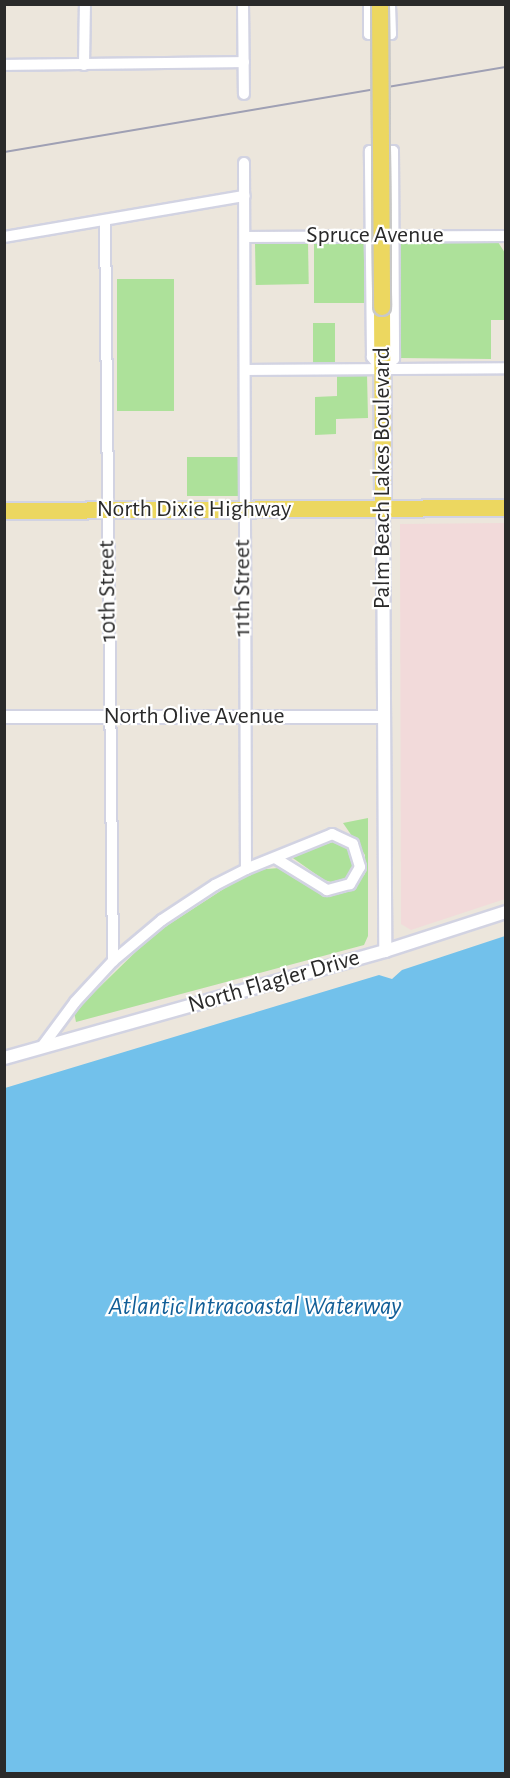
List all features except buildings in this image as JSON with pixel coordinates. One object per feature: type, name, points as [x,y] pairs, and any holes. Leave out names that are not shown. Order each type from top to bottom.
[{"type":"main road","name":"Palm Beach Lakes Boulevard","points":[[380,4],[383,508]]},
{"type":"main road","name":"North Dixie Highway","points":[[4,511],[506,508]]},
{"type":"street","points":[[84,64],[85,4]]},
{"type":"street","points":[[243,4],[244,94]]},
{"type":"street","points":[[369,4],[369,34],[391,34],[390,4]]},
{"type":"street","points":[[4,65],[244,62]]},
{"type":"street","points":[[370,151],[393,151],[394,359],[382,369],[372,357],[370,151]]},
{"type":"street","name":"11th Street","points":[[244,163],[246,370],[243,510],[246,869]]},
{"type":"street","points":[[4,237],[245,196]]},
{"type":"street","name":"10th Street","points":[[105,220],[113,961]]},
{"type":"street","name":"Spruce Avenue","points":[[245,237],[506,236]]},
{"type":"street","points":[[246,370],[506,368]]},
{"type":"street","name":"Palm Beach Lakes Boulevard","points":[[383,508],[385,951]]},
{"type":"street","name":"North Olive Avenue","points":[[4,717],[384,717]]},
{"type":"street","points":[[41,1048],[75,1002],[113,961],[171,914],[246,869],[332,834],[353,844],[360,867],[351,884],[327,890],[275,858]]},
{"type":"street","name":"North Flagler Drive","points":[[4,1058],[385,951],[506,912]]},
{"type":"shaded area","points":[[505,523],[505,899],[411,930],[401,924],[400,524]]},
{"type":"green space","points":[[308,242],[309,284],[256,285],[255,243]]},
{"type":"green space","points":[[314,242],[366,242],[366,303],[314,303]]},
{"type":"green space","points":[[400,242],[498,242],[505,253],[505,320],[491,320],[491,359],[400,358]]},
{"type":"green space","points":[[117,279],[174,279],[174,411],[117,411]]},
{"type":"green space","points":[[313,323],[335,323],[335,365],[313,365]]},
{"type":"green space","points":[[367,374],[368,418],[336,419],[336,434],[315,435],[315,397],[337,396],[337,375]]},
{"type":"green space","points":[[187,457],[238,457],[238,496],[187,496]]},
{"type":"green space","points":[[368,818],[368,936],[364,945],[76,1022],[74,1012],[154,934],[253,870],[279,868],[325,893],[345,893],[365,874],[365,855],[343,823]]},
{"type":"green space","points":[[336,841],[348,845],[354,870],[347,879],[335,883],[324,880],[290,856]]},
{"type":"water","name":"Atlantic Intracoastal Waterway","points":[[505,936],[505,1773],[5,1773],[5,1088],[379,975],[392,979],[402,970]]},
{"type":"railway","points":[[4,152],[506,67]]}]
